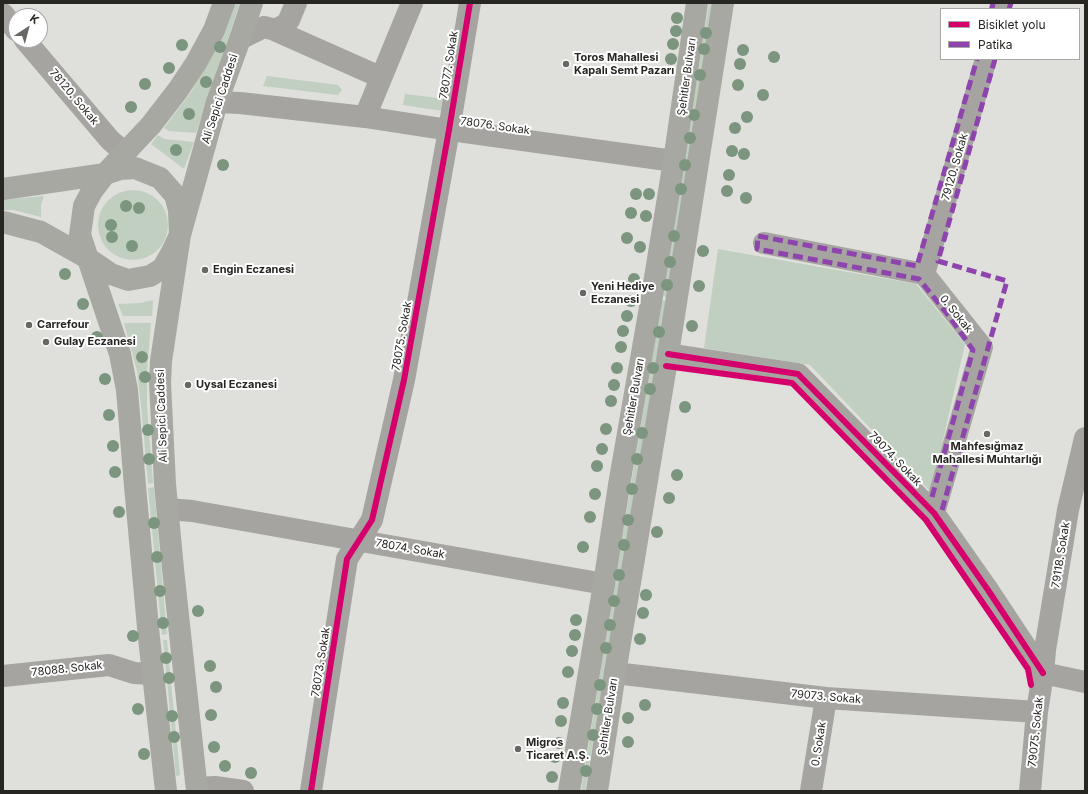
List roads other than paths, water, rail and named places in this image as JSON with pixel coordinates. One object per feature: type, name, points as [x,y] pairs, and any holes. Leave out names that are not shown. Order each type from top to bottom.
[{"type":"main road","points":[[166,791],[153,674],[127,390],[120,354],[80,235],[84,206],[92,191],[105,174],[152,125],[196,63],[214,30],[224,3]]},
{"type":"main road","name":"Ali Sepici Caddesi","points":[[197,790],[172,569],[165,484],[160,383],[161,361],[180,235],[217,102],[252,3]]},
{"type":"main road","name":"Şehitler Bulvarı","points":[[570,791],[619,485],[674,161],[697,3]]},
{"type":"main road","name":"Şehitler Bulvarı","points":[[597,791],[723,3]]},
{"type":"main road","points":[[3,189],[105,174],[120,169],[135,168],[160,178],[175,195],[179,210],[180,235],[163,268],[150,276],[128,280],[111,274],[89,259],[41,232],[3,222]]},
{"type":"street","points":[[272,29],[277,29],[286,24],[296,3]]},
{"type":"street","points":[[365,117],[380,77],[412,3]]},
{"type":"street","name":"78077. Sokak","points":[[449,130],[470,3]]},
{"type":"street","points":[[240,39],[264,27],[272,29],[380,77]]},
{"type":"street","name":"78120. Sokak","points":[[32,48],[110,140],[125,153]]},
{"type":"street","name":"79120. Sokak","points":[[924,274],[986,60]]},
{"type":"street","name":"78076. Sokak","points":[[217,102],[240,103],[365,117],[674,161]]},
{"type":"street","name":"78075. Sokak","points":[[359,540],[372,520],[404,380],[449,130]]},
{"type":"street","points":[[764,243],[924,274]]},
{"type":"street","name":"0. Sokak","points":[[924,274],[982,347],[934,513]]},
{"type":"street","name":"79074. Sokak","points":[[668,354],[798,374],[934,513],[1043,673]]},
{"type":"street","name":"79118. Sokak","points":[[1043,673],[1045,650],[1076,510],[1085,438]]},
{"type":"street","name":"78074. Sokak","points":[[168,510],[192,511],[604,584]]},
{"type":"street","name":"78073. Sokak","points":[[311,791],[348,560],[359,540]]},
{"type":"street","name":"78088. Sokak","points":[[3,676],[109,665],[134,673],[153,674]]},
{"type":"street","name":"79073. Sokak","points":[[615,673],[826,698],[1037,712]]},
{"type":"street","points":[[1043,673],[1085,682]]},
{"type":"street","name":"79075. Sokak","points":[[1030,791],[1037,712],[1043,673]]},
{"type":"street","name":"0. Sokak","points":[[811,791],[826,698]]},
{"type":"street","points":[[197,790],[215,787],[243,791]]},
{"type":"place","name":"Toros Mahallesi Kapalı Semt Pazarı","points":[[566,64]]},
{"type":"place","name":"Engin Eczanesi","points":[[205,270]]},
{"type":"place","name":"Yeni Hediye Eczanesi","points":[[583,293]]},
{"type":"place","name":"Carrefour","points":[[29,325]]},
{"type":"place","name":"Gulay Eczanesi","points":[[46,342]]},
{"type":"place","name":"Uysal Eczanesi","points":[[188,385]]},
{"type":"place","name":"Mahfesığmaz Mahallesi Muhtarlığı","points":[[987,434]]},
{"type":"place","name":"Migros Ticaret A.Ş.","points":[[518,749]]}]
